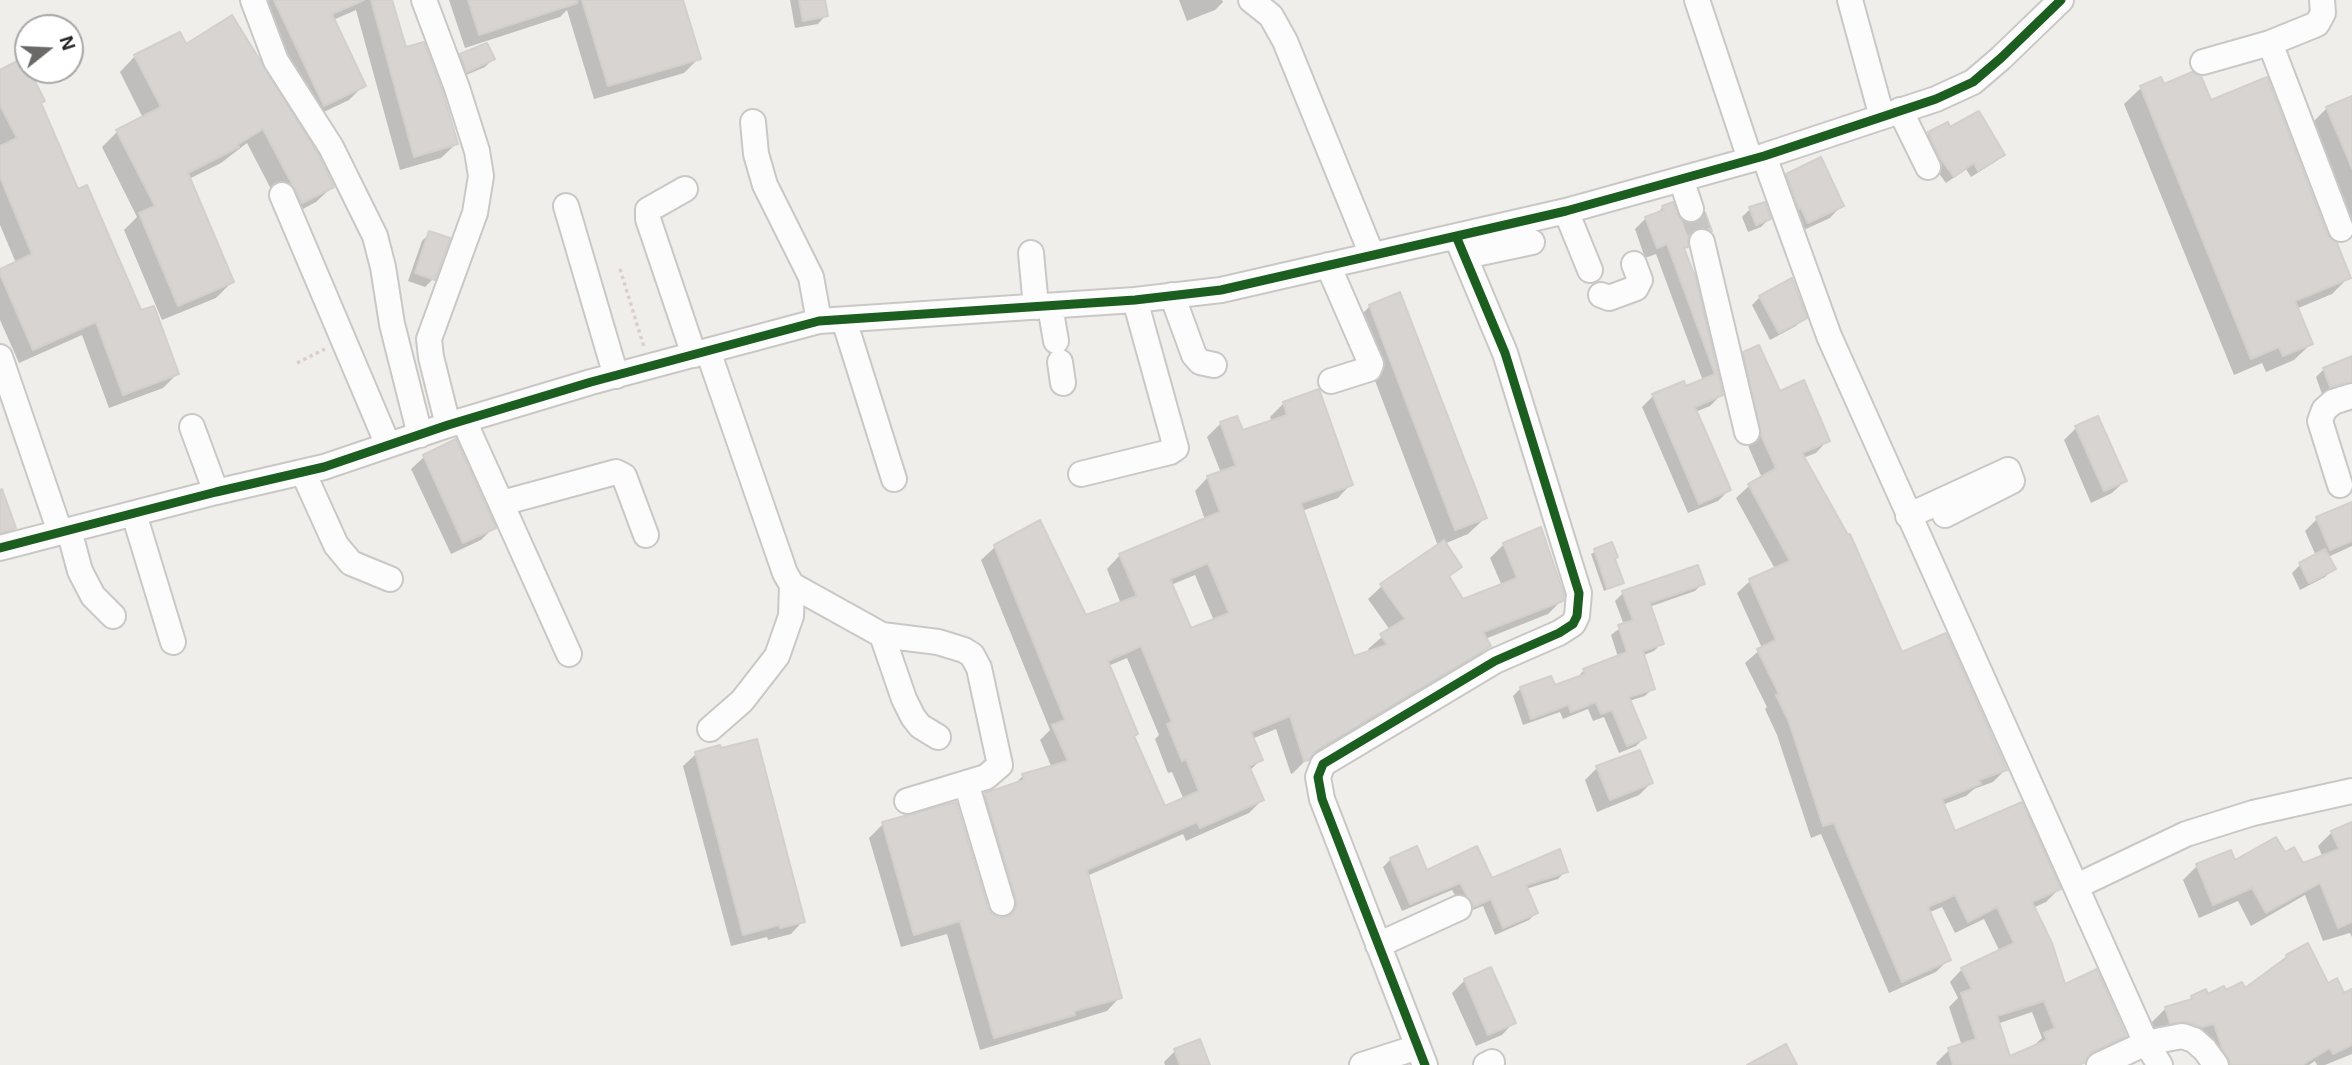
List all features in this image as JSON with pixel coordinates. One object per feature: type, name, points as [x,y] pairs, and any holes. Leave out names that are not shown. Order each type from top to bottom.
[{"type":"street","points":[[253,0],[276,61],[331,147],[375,236],[392,324],[420,435]]},
{"type":"street","points":[[424,0],[457,88],[477,152],[481,176],[475,213],[429,340],[431,358],[456,423],[502,503],[569,654]]},
{"type":"street","points":[[1251,0],[1271,16],[1285,41],[1372,255]]},
{"type":"street","points":[[1697,0],[1829,336],[2146,1043],[2160,1065]]},
{"type":"street","points":[[1850,0],[1891,113],[1928,167]]},
{"type":"street","points":[[2203,62],[2270,43],[2317,24],[2323,13],[2322,0]]},
{"type":"street","points":[[1461,246],[1566,211],[1757,158],[1936,99],[1973,82],[2001,58],[2056,2]]},
{"type":"street","points":[[2270,43],[2342,229]]},
{"type":"street","points":[[753,122],[756,154],[765,185],[811,277],[820,321]]},
{"type":"street","points":[[1681,179],[1691,209]]},
{"type":"street","points":[[685,189],[648,210],[648,219],[785,573],[792,585],[882,635],[938,642],[964,650],[972,655],[979,668],[1000,765],[986,777],[907,801]]},
{"type":"street","points":[[282,195],[388,445]]},
{"type":"street","points":[[566,206],[616,376]]},
{"type":"street","points":[[1566,211],[1590,270]]},
{"type":"street","points":[[0,548],[303,472],[616,376],[820,321],[1135,300],[1221,290],[1372,255],[1532,242]]},
{"type":"street","points":[[1702,242],[1747,432]]},
{"type":"street","points":[[1363,1065],[1421,1056],[1322,799],[1318,777],[1323,764],[1495,662],[1559,633],[1573,624],[1577,616],[1579,593],[1576,582],[1505,353],[1461,246]]},
{"type":"street","points":[[1031,253],[1060,362]]},
{"type":"street","points":[[1601,295],[1609,298],[1636,288],[1640,280],[1634,264]]},
{"type":"street","points":[[1328,265],[1371,364],[1369,369],[1331,381]]},
{"type":"street","points":[[1172,295],[1194,355],[1200,362],[1214,366]]},
{"type":"street","points":[[1081,474],[1170,452],[1176,448],[1135,300]]},
{"type":"street","points":[[844,320],[894,479]]},
{"type":"street","points":[[0,357],[80,571],[93,596],[113,616]]},
{"type":"street","points":[[2340,485],[2320,422],[2323,410],[2333,402],[2352,396]]},
{"type":"street","points":[[192,427],[216,492]]},
{"type":"street","points":[[1909,516],[2008,470],[2012,481],[1945,515]]},
{"type":"street","points":[[303,472],[336,545],[352,563],[390,579]]},
{"type":"street","points":[[502,503],[616,472],[624,476],[646,536]]},
{"type":"street","points":[[134,514],[173,642]]},
{"type":"street","points":[[710,729],[742,701],[776,656],[791,616],[792,585]]},
{"type":"street","points":[[882,635],[913,717],[920,726],[938,737]]},
{"type":"street","points":[[965,783],[1002,903]]},
{"type":"street","points":[[2077,886],[2186,834],[2253,813],[2352,791]]},
{"type":"street","points":[[1378,945],[1459,908]]},
{"type":"street","points":[[2099,1065],[2146,1043],[2182,1036],[2205,1050],[2216,1065]]},
{"type":"path","points":[[620,269],[650,367]]},
{"type":"path","points":[[297,363],[342,340]]},
{"type":"building","points":[[274,0],[364,0],[332,14],[366,86],[324,106]]},
{"type":"building","points":[[371,0],[392,0],[406,47],[424,42],[458,144],[414,157]]},
{"type":"building","points":[[468,0],[577,0],[577,3],[479,35]]},
{"type":"building","points":[[582,0],[683,0],[701,59],[608,86]]},
{"type":"building","points":[[799,0],[825,0],[828,16],[803,21]]},
{"type":"building","points":[[232,15],[318,154],[334,187],[302,203],[263,129],[237,145],[239,147],[188,173],[234,282],[178,306],[139,213],[155,206],[116,130],[161,107],[134,55],[180,32],[186,44]]},
{"type":"building","points":[[487,43],[495,59],[467,72],[460,54]]},
{"type":"building","points":[[14,63],[14,84],[36,84],[45,101],[41,103],[78,189],[87,185],[141,310],[154,306],[179,374],[123,395],[96,322],[33,350],[0,274],[0,269],[32,254],[0,177],[0,146],[17,138],[0,105],[0,70]]},
{"type":"building","points":[[2192,72],[2201,76],[2211,100],[2267,77],[2327,234],[2337,243],[2351,278],[2295,301],[2313,344],[2283,356],[2279,347],[2251,359],[2140,86],[2161,77],[2164,84]]},
{"type":"building","points":[[2352,96],[2352,168],[2326,107]]},
{"type":"building","points":[[1979,111],[2005,155],[1978,171],[1974,163],[1954,177],[1940,158],[1928,132],[1948,122],[1950,127]]},
{"type":"building","points":[[1821,157],[1844,206],[1808,223],[1801,208],[1799,209],[1786,174]]},
{"type":"building","points":[[1673,202],[1681,220],[1687,223],[1696,223],[1705,212],[1712,231],[1699,227],[1692,231],[1688,238],[1688,247],[1684,248],[1696,279],[1723,395],[1695,407],[1731,490],[1699,504],[1652,394],[1684,381],[1686,386],[1715,374],[1667,244],[1657,248],[1645,217],[1664,210],[1662,206]]},
{"type":"building","points":[[1765,202],[1771,219],[1756,225],[1749,207]]},
{"type":"building","points":[[429,231],[450,238],[435,280],[415,273]]},
{"type":"building","points":[[1792,278],[1807,318],[1779,333],[1759,296]]},
{"type":"building","points":[[1400,292],[1487,518],[1455,530],[1369,305]]},
{"type":"building","points":[[1759,345],[1780,391],[1804,380],[1830,441],[1802,453],[1848,535],[1850,534],[1902,652],[1946,633],[2007,770],[1979,780],[1981,784],[1942,799],[1955,831],[2022,802],[2061,889],[2032,902],[2052,943],[2065,984],[2097,969],[2126,1036],[2092,1052],[2084,1063],[1953,1065],[1948,1048],[1976,1039],[1961,993],[1972,989],[1961,968],[2014,943],[1997,907],[1968,922],[1955,895],[1928,907],[1951,960],[1902,982],[1834,823],[1823,826],[1789,722],[1776,695],[1779,694],[1757,649],[1776,640],[1749,579],[1790,561],[1748,484],[1776,468],[1761,435],[1743,352]],"holes":[[[2044,1001],[2055,1028],[2044,1033],[2047,1040],[2010,1056],[1997,1016]]]},
{"type":"building","points":[[2352,356],[2352,382],[2330,387],[2323,368]]},
{"type":"building","points":[[1319,389],[1353,485],[1301,503],[1354,656],[1387,645],[1380,634],[1405,619],[1380,584],[1444,540],[1462,567],[1449,576],[1463,599],[1517,578],[1503,543],[1541,527],[1564,595],[1563,601],[1483,632],[1491,646],[1315,751],[1309,760],[1304,761],[1290,716],[1251,732],[1263,760],[1249,766],[1264,800],[1200,828],[1197,822],[1087,870],[1122,998],[1074,1011],[1075,1015],[994,1038],[960,921],[914,935],[882,822],[956,802],[988,908],[999,918],[1013,913],[1017,906],[1016,899],[985,793],[1024,780],[1022,774],[1068,761],[1052,725],[1065,720],[994,545],[1040,520],[1086,615],[1137,596],[1119,554],[1220,512],[1207,476],[1236,466],[1220,422],[1237,416],[1243,430],[1287,415],[1283,402]],"holes":[[[1208,563],[1229,613],[1191,628],[1170,579]],[[1141,646],[1172,722],[1167,724],[1182,761],[1186,759],[1199,791],[1165,806],[1134,736],[1138,734],[1108,661]]]},
{"type":"building","points":[[2098,416],[2127,481],[2104,491],[2075,426]]},
{"type":"building","points":[[456,439],[496,528],[463,543],[423,455]]},
{"type":"building","points":[[2,489],[16,528],[0,533],[0,490]]},
{"type":"building","points":[[2352,502],[2352,541],[2330,550],[2316,517]]},
{"type":"building","points":[[1612,542],[1624,583],[1607,589],[1594,549]]},
{"type":"building","points":[[2325,549],[2336,569],[2309,583],[2299,563]]},
{"type":"building","points":[[1698,565],[1705,584],[1650,603],[1664,644],[1643,651],[1655,689],[1629,697],[1646,738],[1627,746],[1612,710],[1601,714],[1596,702],[1571,712],[1568,705],[1531,719],[1520,687],[1551,676],[1555,685],[1585,674],[1583,669],[1627,652],[1618,625],[1633,620],[1622,591]]},
{"type":"building","points":[[757,739],[805,922],[780,928],[779,925],[743,935],[695,752]]},
{"type":"building","points":[[1640,750],[1653,783],[1610,800],[1596,766]]},
{"type":"building","points":[[2352,822],[2352,922],[2338,928],[2320,883],[2266,913],[2252,888],[2213,905],[2196,864],[2231,850],[2235,860],[2276,837],[2285,852],[2294,847],[2303,863],[2339,849],[2331,831]]},
{"type":"building","points":[[1417,846],[1427,870],[1477,846],[1492,878],[1560,849],[1568,872],[1526,885],[1538,913],[1503,928],[1491,899],[1473,907],[1460,883],[1410,904],[1390,858]]},
{"type":"building","points":[[2308,943],[2328,983],[2337,978],[2344,993],[2352,989],[2352,1045],[2333,1054],[2330,1048],[2302,1065],[2231,1065],[2214,1024],[2202,1027],[2186,1022],[2170,1023],[2165,1007],[2192,999],[2191,996],[2206,989],[2208,994],[2224,986],[2226,990],[2242,982],[2245,988],[2287,957],[2286,955]]},
{"type":"building","points":[[1491,967],[1516,1023],[1488,1035],[1464,979]]},
{"type":"building","points":[[1200,1039],[1210,1065],[1180,1065],[1174,1049]]},
{"type":"building","points":[[1786,1044],[1797,1065],[1747,1065]]},
{"type":"tunnel","points":[[1691,209],[1702,242]]},
{"type":"cycle path","points":[[0,548],[324,467],[448,425],[591,382],[819,321],[1135,300],[1221,290],[1566,211],[1764,156],[1936,99],[1973,82],[2061,0]]},
{"type":"cycle path","points":[[1425,1065],[1322,799],[1318,777],[1323,764],[1495,661],[1559,633],[1573,624],[1577,616],[1579,593],[1505,353],[1456,236]]}]
